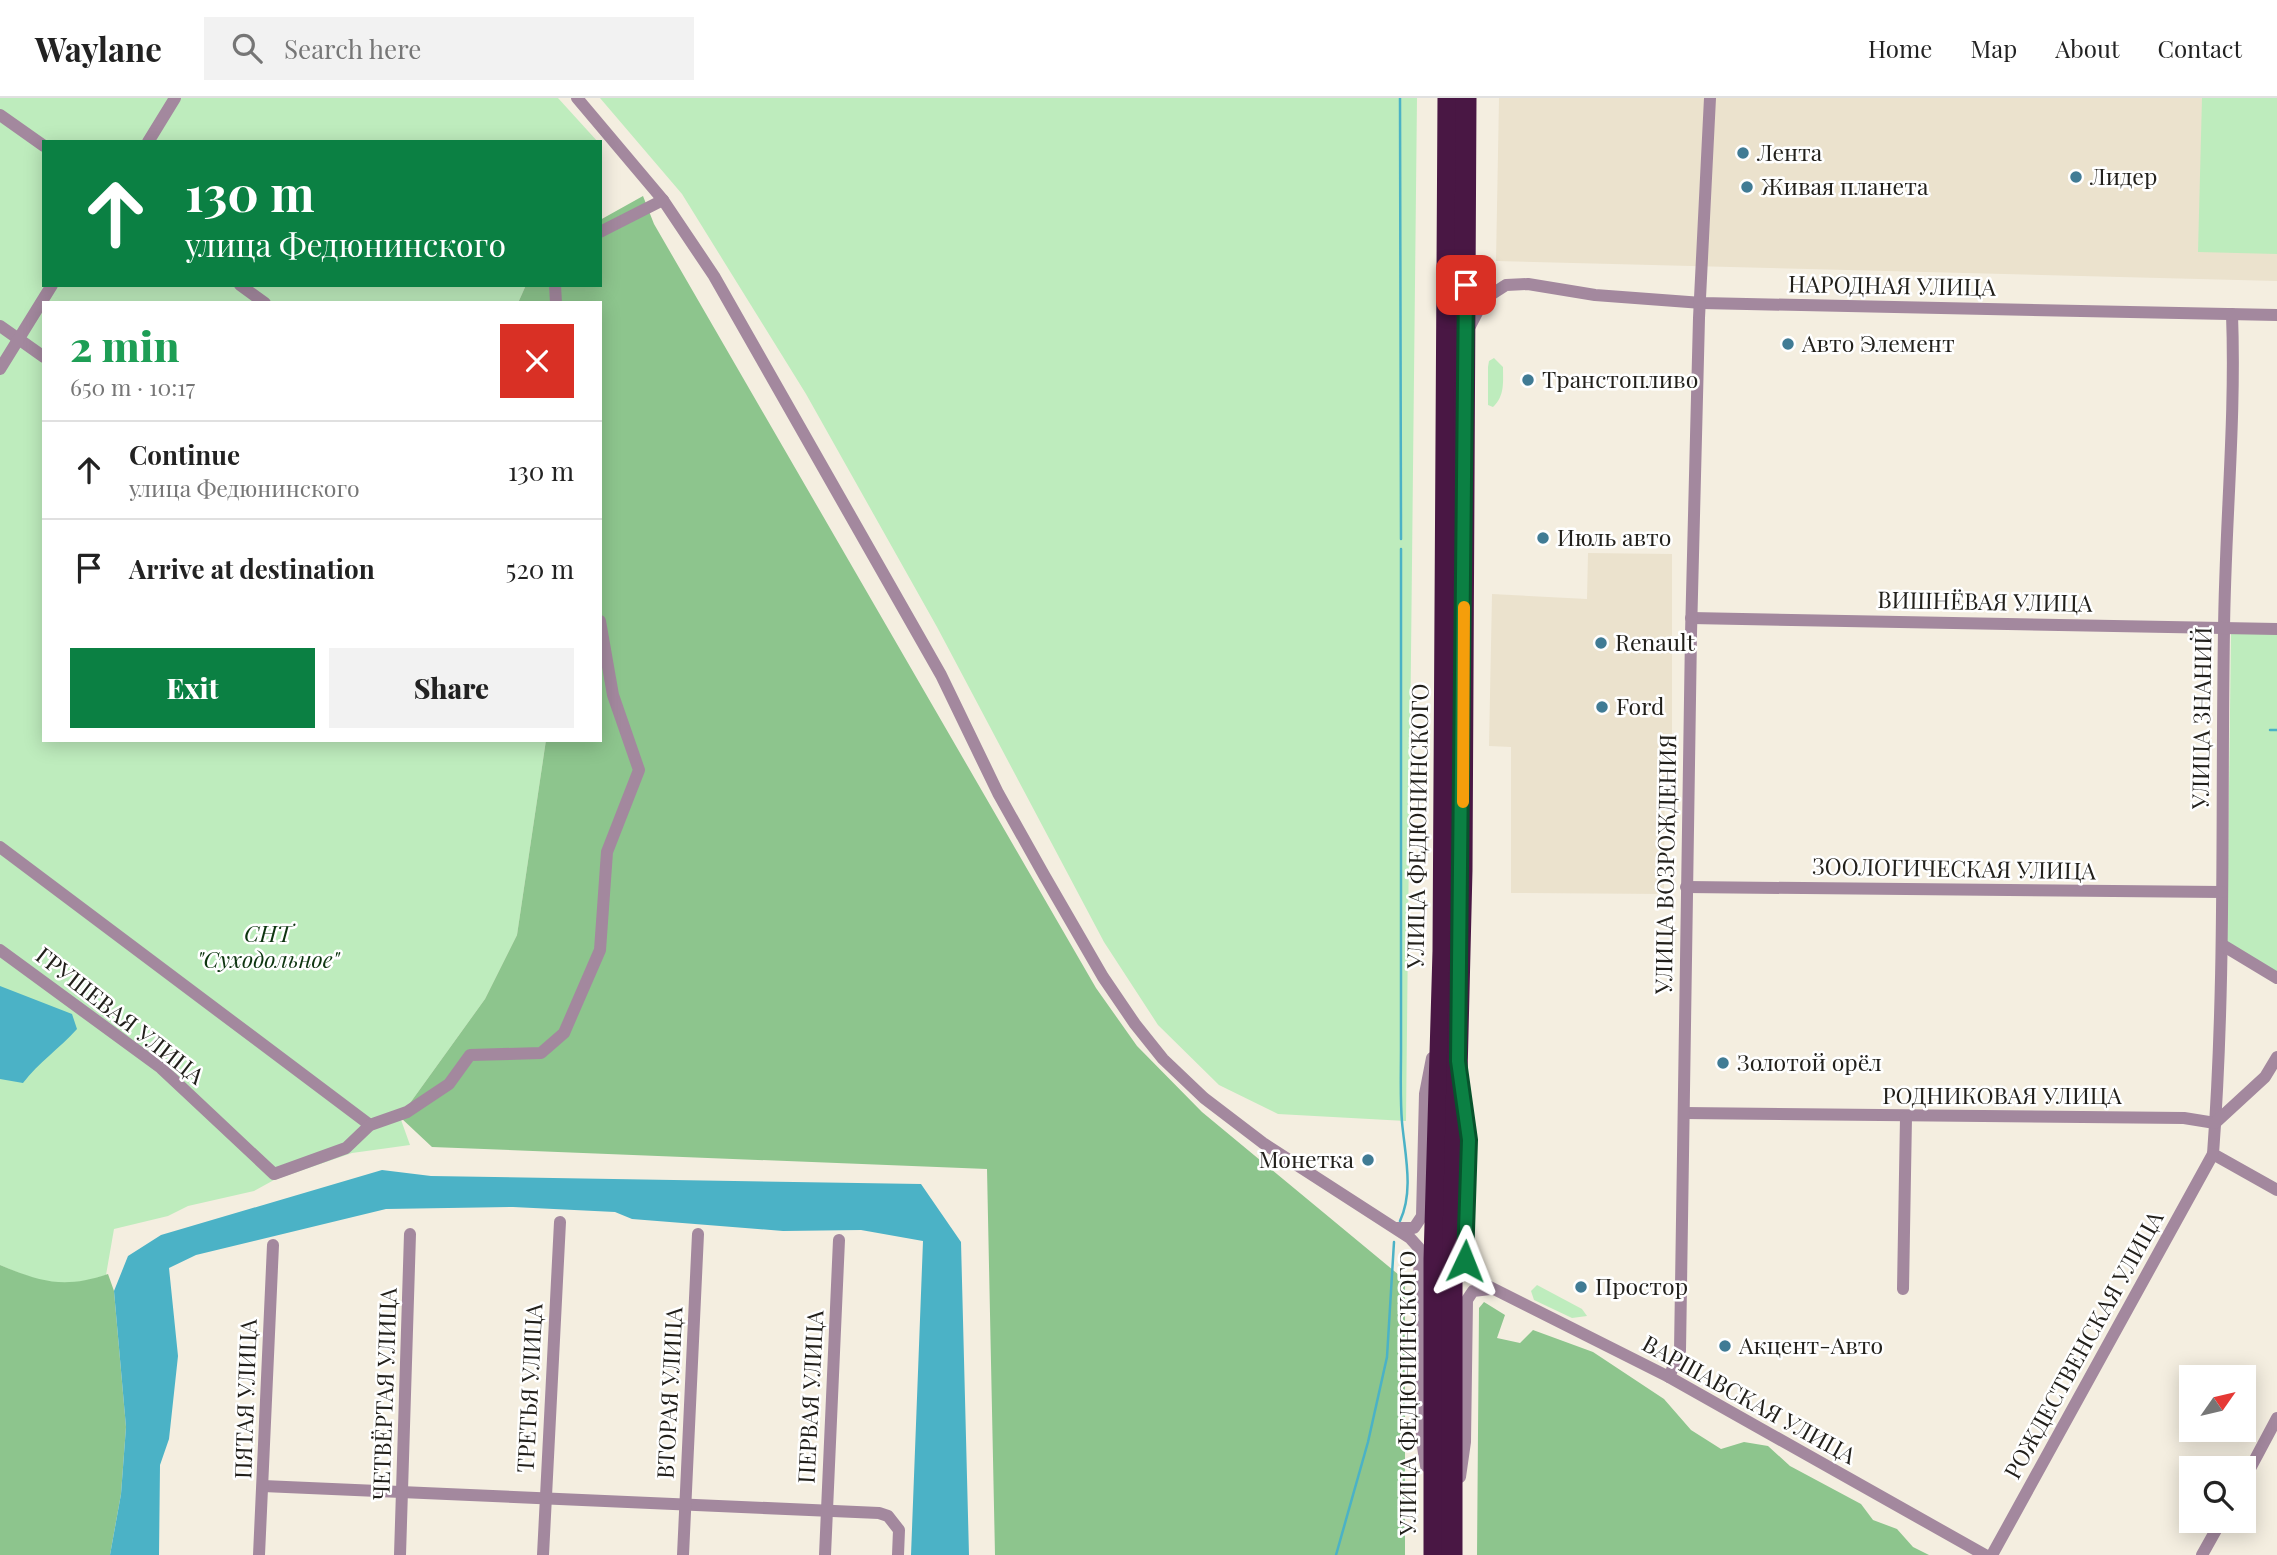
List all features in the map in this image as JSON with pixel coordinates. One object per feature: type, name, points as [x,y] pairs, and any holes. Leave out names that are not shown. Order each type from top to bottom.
[{"type":"highway","name":"УЛИЦА ФЕДЮНИНСКОГО","points":[[1443,1537],[1434,1259],[1442,1002],[1448,98]]},
{"type":"highway","name":"УЛИЦА ФЕДЮНИНСКОГО","points":[[1432,1555],[1443,1537],[1458,1061],[1466,98]]},
{"type":"street","points":[[149,140],[176,98]]},
{"type":"street","points":[[578,98],[663,200],[715,276],[940,675],[1031,851],[1103,977],[1135,1024],[1163,1059],[1204,1098],[1263,1143],[1415,1242],[1421,1254],[1422,1440],[1443,1537]]},
{"type":"street","name":"УЛИЦА ВОЗРОЖДЕНИЯ","points":[[1669,1377],[1680,1351],[1691,618],[1699,318],[1702,303],[1710,98]]},
{"type":"street","points":[[0,115],[42,145]]},
{"type":"street","points":[[602,231],[663,200]]},
{"type":"street","name":"НАРОДНАЯ УЛИЦА","points":[[1466,336],[1481,305],[1506,285],[1528,284],[1595,295],[1702,303],[2277,315]]},
{"type":"street","points":[[0,369],[51,287]]},
{"type":"street","points":[[243,287],[262,301]]},
{"type":"street","name":"УЛИЦА ЗНАНИЙ","points":[[2215,1123],[2224,946],[2224,628],[2232,422],[2232,314]]},
{"type":"street","points":[[0,326],[42,356]]},
{"type":"street","name":"ВИШНЁВАЯ УЛИЦА","points":[[1691,618],[2277,629]]},
{"type":"street","points":[[0,847],[370,1125],[407,1112],[449,1084],[470,1055],[541,1053],[564,1033],[600,950],[607,852],[639,770],[613,695],[602,632]]},
{"type":"street","name":"ЗООЛОГИЧЕСКАЯ УЛИЦА","points":[[1686,887],[2222,892]]},
{"type":"street","points":[[2224,946],[2277,978]]},
{"type":"street","name":"ГРУШЕВАЯ УЛИЦА","points":[[0,950],[161,1068],[274,1174],[346,1148],[370,1125]]},
{"type":"street","points":[[1392,1227],[1410,1230],[1418,1225],[1422,1216],[1425,1094],[1442,1002]]},
{"type":"street","points":[[2277,1057],[2264,1077],[2215,1123],[2213,1154],[2277,1190]]},
{"type":"street","name":"ВАРШАВСКАЯ УЛИЦА","points":[[1458,1061],[1469,1140],[1465,1261],[1472,1278],[1669,1377],[1985,1555]]},
{"type":"street","name":"РОДНИКОВАЯ УЛИЦА","points":[[1684,1113],[2184,1118],[2215,1123]]},
{"type":"street","points":[[1903,1289],[1901,1250],[1906,1116]]},
{"type":"street","name":"РОЖДЕСТВЕНСКАЯ УЛИЦА","points":[[1992,1555],[2213,1154]]},
{"type":"street","name":"ТРЕТЬЯ УЛИЦА","points":[[542,1555],[560,1223]]},
{"type":"street","name":"ЧЕТВЁРТАЯ УЛИЦА","points":[[400,1555],[410,1234]]},
{"type":"street","name":"ВТОРАЯ УЛИЦА","points":[[682,1555],[698,1234]]},
{"type":"street","name":"ПЕРВАЯ УЛИЦА","points":[[825,1555],[839,1240]]},
{"type":"street","name":"ПЯТАЯ УЛИЦА","points":[[260,1555],[273,1245]]},
{"type":"street","points":[[1443,1537],[1465,1441],[1467,1300],[1477,1288],[1490,1289]]},
{"type":"street","points":[[2256,1458],[2277,1419]]},
{"type":"street","points":[[263,1486],[888,1516],[899,1530],[898,1555]]},
{"type":"street","points":[[2202,1555],[2214,1533]]},
{"type":"shaded area","points":[[1499,98],[2277,98],[2277,281],[1496,261]]},
{"type":"shaded area","points":[[1588,553],[1672,554],[1672,751],[1665,751],[1664,894],[1511,893],[1511,747],[1489,746],[1492,594],[1587,599]]},
{"type":"green space","name":"СНТ \"Суходольное\"","points":[[0,98],[558,98],[596,140],[42,140],[42,287],[525,287],[519,301],[42,301],[42,742],[546,742],[517,935],[485,999],[400,1117],[410,1145],[352,1153],[274,1180],[254,1191],[188,1206],[168,1216],[114,1229],[106,1275],[91,1280],[52,1282],[0,1265]]},
{"type":"green space","points":[[600,98],[1417,98],[1406,1121],[1278,1114],[1219,1085],[1158,1025],[1104,942],[937,627],[806,394],[682,194]]},
{"type":"green space","points":[[2202,98],[2277,98],[2277,254],[2198,252]]},
{"type":"green space","points":[[643,196],[654,224],[1096,988],[1137,1046],[1202,1112],[1405,1280],[1405,1555],[995,1555],[987,1169],[432,1147],[400,1117],[485,999],[517,935],[546,742],[602,742],[602,301],[519,301],[525,287],[602,287],[602,219]]},
{"type":"green space","points":[[1494,358],[1503,367],[1503,378],[1501,393],[1493,407],[1488,405],[1488,367],[1489,361]]},
{"type":"green space","points":[[2231,633],[2277,634],[2277,973],[2227,944]]},
{"type":"green space","points":[[0,1265],[53,1282],[92,1279],[108,1274],[114,1291],[126,1427],[121,1494],[110,1555],[0,1555]]},
{"type":"green space","points":[[1537,1285],[1582,1309],[1587,1316],[1572,1318],[1534,1300],[1531,1291]]},
{"type":"green space","points":[[1484,1302],[1505,1315],[1497,1338],[1520,1343],[1533,1330],[1593,1352],[1664,1399],[1691,1430],[1721,1449],[1744,1442],[1768,1446],[1790,1466],[1861,1504],[1873,1520],[1897,1529],[1913,1547],[1929,1555],[1477,1555],[1479,1308]]},
{"type":"water","points":[[0,986],[72,1014],[77,1029],[23,1083],[0,1079]]},
{"type":"water","points":[[382,1170],[431,1176],[921,1184],[961,1242],[969,1555],[911,1555],[923,1241],[861,1230],[783,1231],[632,1219],[615,1212],[513,1207],[386,1209],[196,1255],[169,1268],[178,1356],[169,1439],[160,1465],[159,1555],[110,1555],[121,1494],[126,1427],[114,1291],[128,1256],[161,1235]]},
{"type":"waterway","points":[[1400,98],[1401,539]]},
{"type":"waterway","points":[[1400,1221],[1408,1185],[1401,1095],[1401,549]]},
{"type":"waterway","points":[[2270,730],[2277,730]]},
{"type":"waterway","points":[[1336,1555],[1368,1442],[1387,1357],[1394,1242]]},
{"type":"slow traffic","points":[[1463,802],[1464,607]]},
{"type":"place","name":"Лента","points":[[1743,153]]},
{"type":"place","name":"Лидер","points":[[2076,177]]},
{"type":"place","name":"Живая планета","points":[[1747,187]]},
{"type":"place","name":"Авто Элемент","points":[[1788,344]]},
{"type":"place","name":"Транстопливо","points":[[1528,380]]},
{"type":"place","name":"Июль авто","points":[[1543,538]]},
{"type":"place","name":"Renault","points":[[1601,643]]},
{"type":"place","name":"Ford","points":[[1602,707]]},
{"type":"place","name":"Золотой орёл","points":[[1723,1063]]},
{"type":"place","name":"Монетка","points":[[1368,1160]]},
{"type":"place","name":"Простор","points":[[1581,1287]]},
{"type":"place","name":"Акцент-Авто","points":[[1725,1346]]},
{"type":"route","points":[[1465,1261],[1469,1140],[1458,1061],[1462,925],[1466,285]]}]
